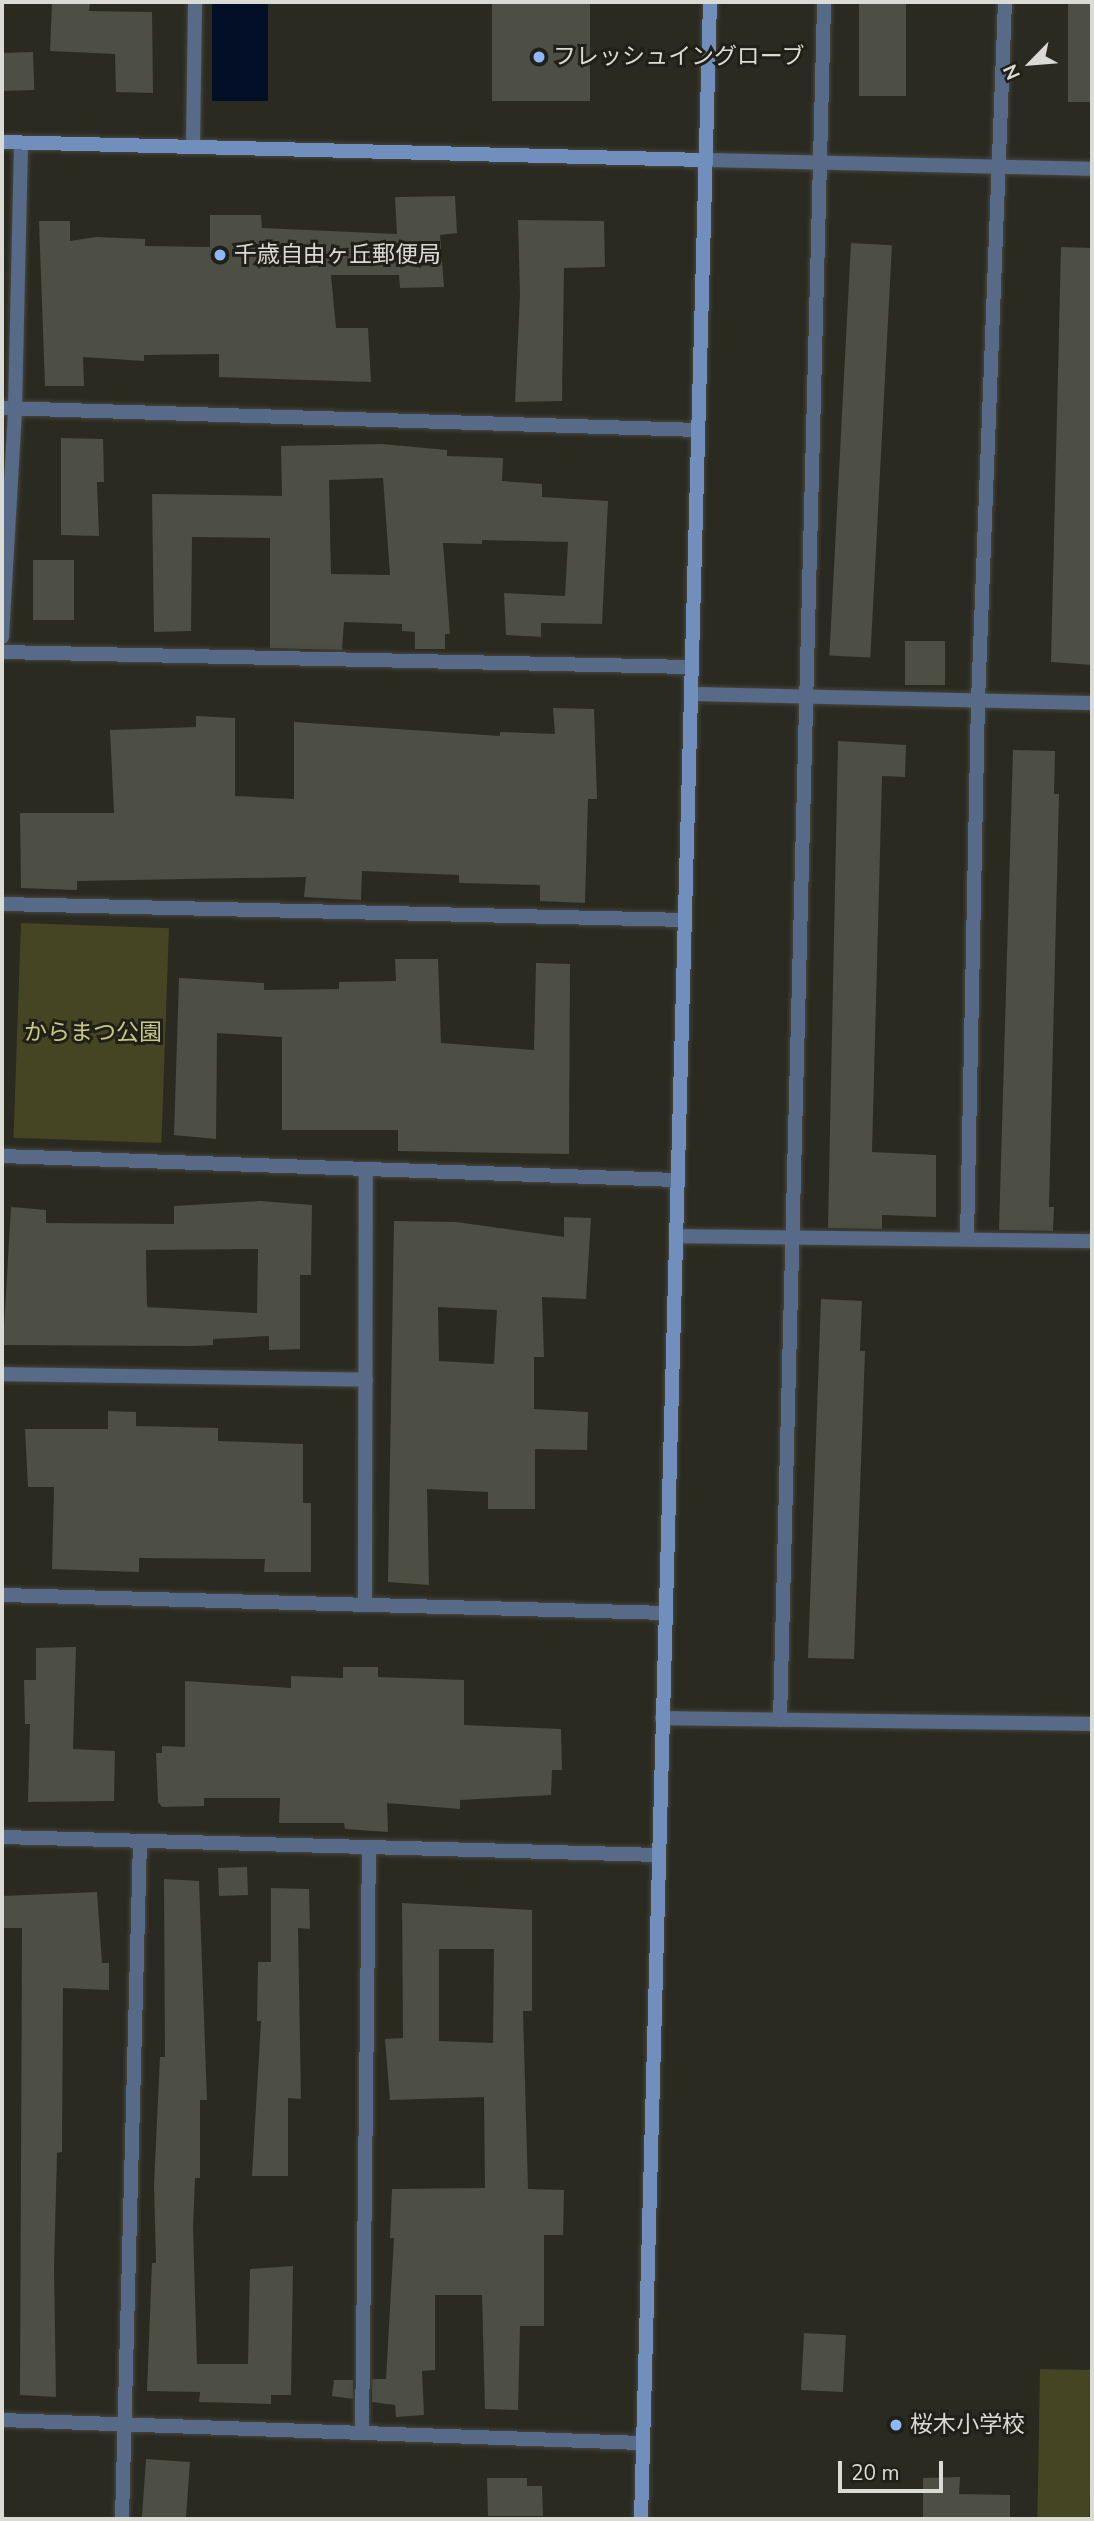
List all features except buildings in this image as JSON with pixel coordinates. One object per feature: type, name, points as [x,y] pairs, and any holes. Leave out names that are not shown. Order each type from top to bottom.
[{"type":"street","points":[[193,147],[195,2]]},
{"type":"street","points":[[641,2519],[710,2]]},
{"type":"street","points":[[780,1720],[822,163],[824,2]]},
{"type":"street","points":[[967,1238],[978,701],[1005,2]]},
{"type":"street","points":[[2,142],[1092,169]]},
{"type":"street","points":[[2,637],[8,409],[22,143]]},
{"type":"street","points":[[8,409],[698,430]]},
{"type":"street","points":[[2,652],[691,667]]},
{"type":"street","points":[[691,694],[1092,703]]},
{"type":"street","points":[[2,904],[684,920]]},
{"type":"street","points":[[2,1156],[677,1180]]},
{"type":"street","points":[[365,1605],[366,1169]]},
{"type":"street","points":[[676,1236],[1092,1241]]},
{"type":"street","points":[[2,1374],[366,1380]]},
{"type":"street","points":[[2,1595],[666,1613]]},
{"type":"street","points":[[662,1718],[1092,1724]]},
{"type":"street","points":[[2,1837],[658,1855]]},
{"type":"street","points":[[122,2519],[140,1840]]},
{"type":"street","points":[[362,2433],[369,1847]]},
{"type":"street","points":[[2,2420],[642,2443]]},
{"type":"green space","name":"からまつ公園","points":[[21,923],[169,928],[161,1143],[13,1138]]},
{"type":"green space","points":[[1040,2369],[1092,2370],[1089,2519],[1037,2519]]},
{"type":"water","points":[[212,2],[268,2],[268,101],[212,101]]},
{"type":"place","name":"フレッシュイングローブ","points":[[539,57]]},
{"type":"place","name":"千歳自由ヶ丘郵便局","points":[[220,255]]},
{"type":"place","name":"桜木小学校","points":[[896,2425]]}]
